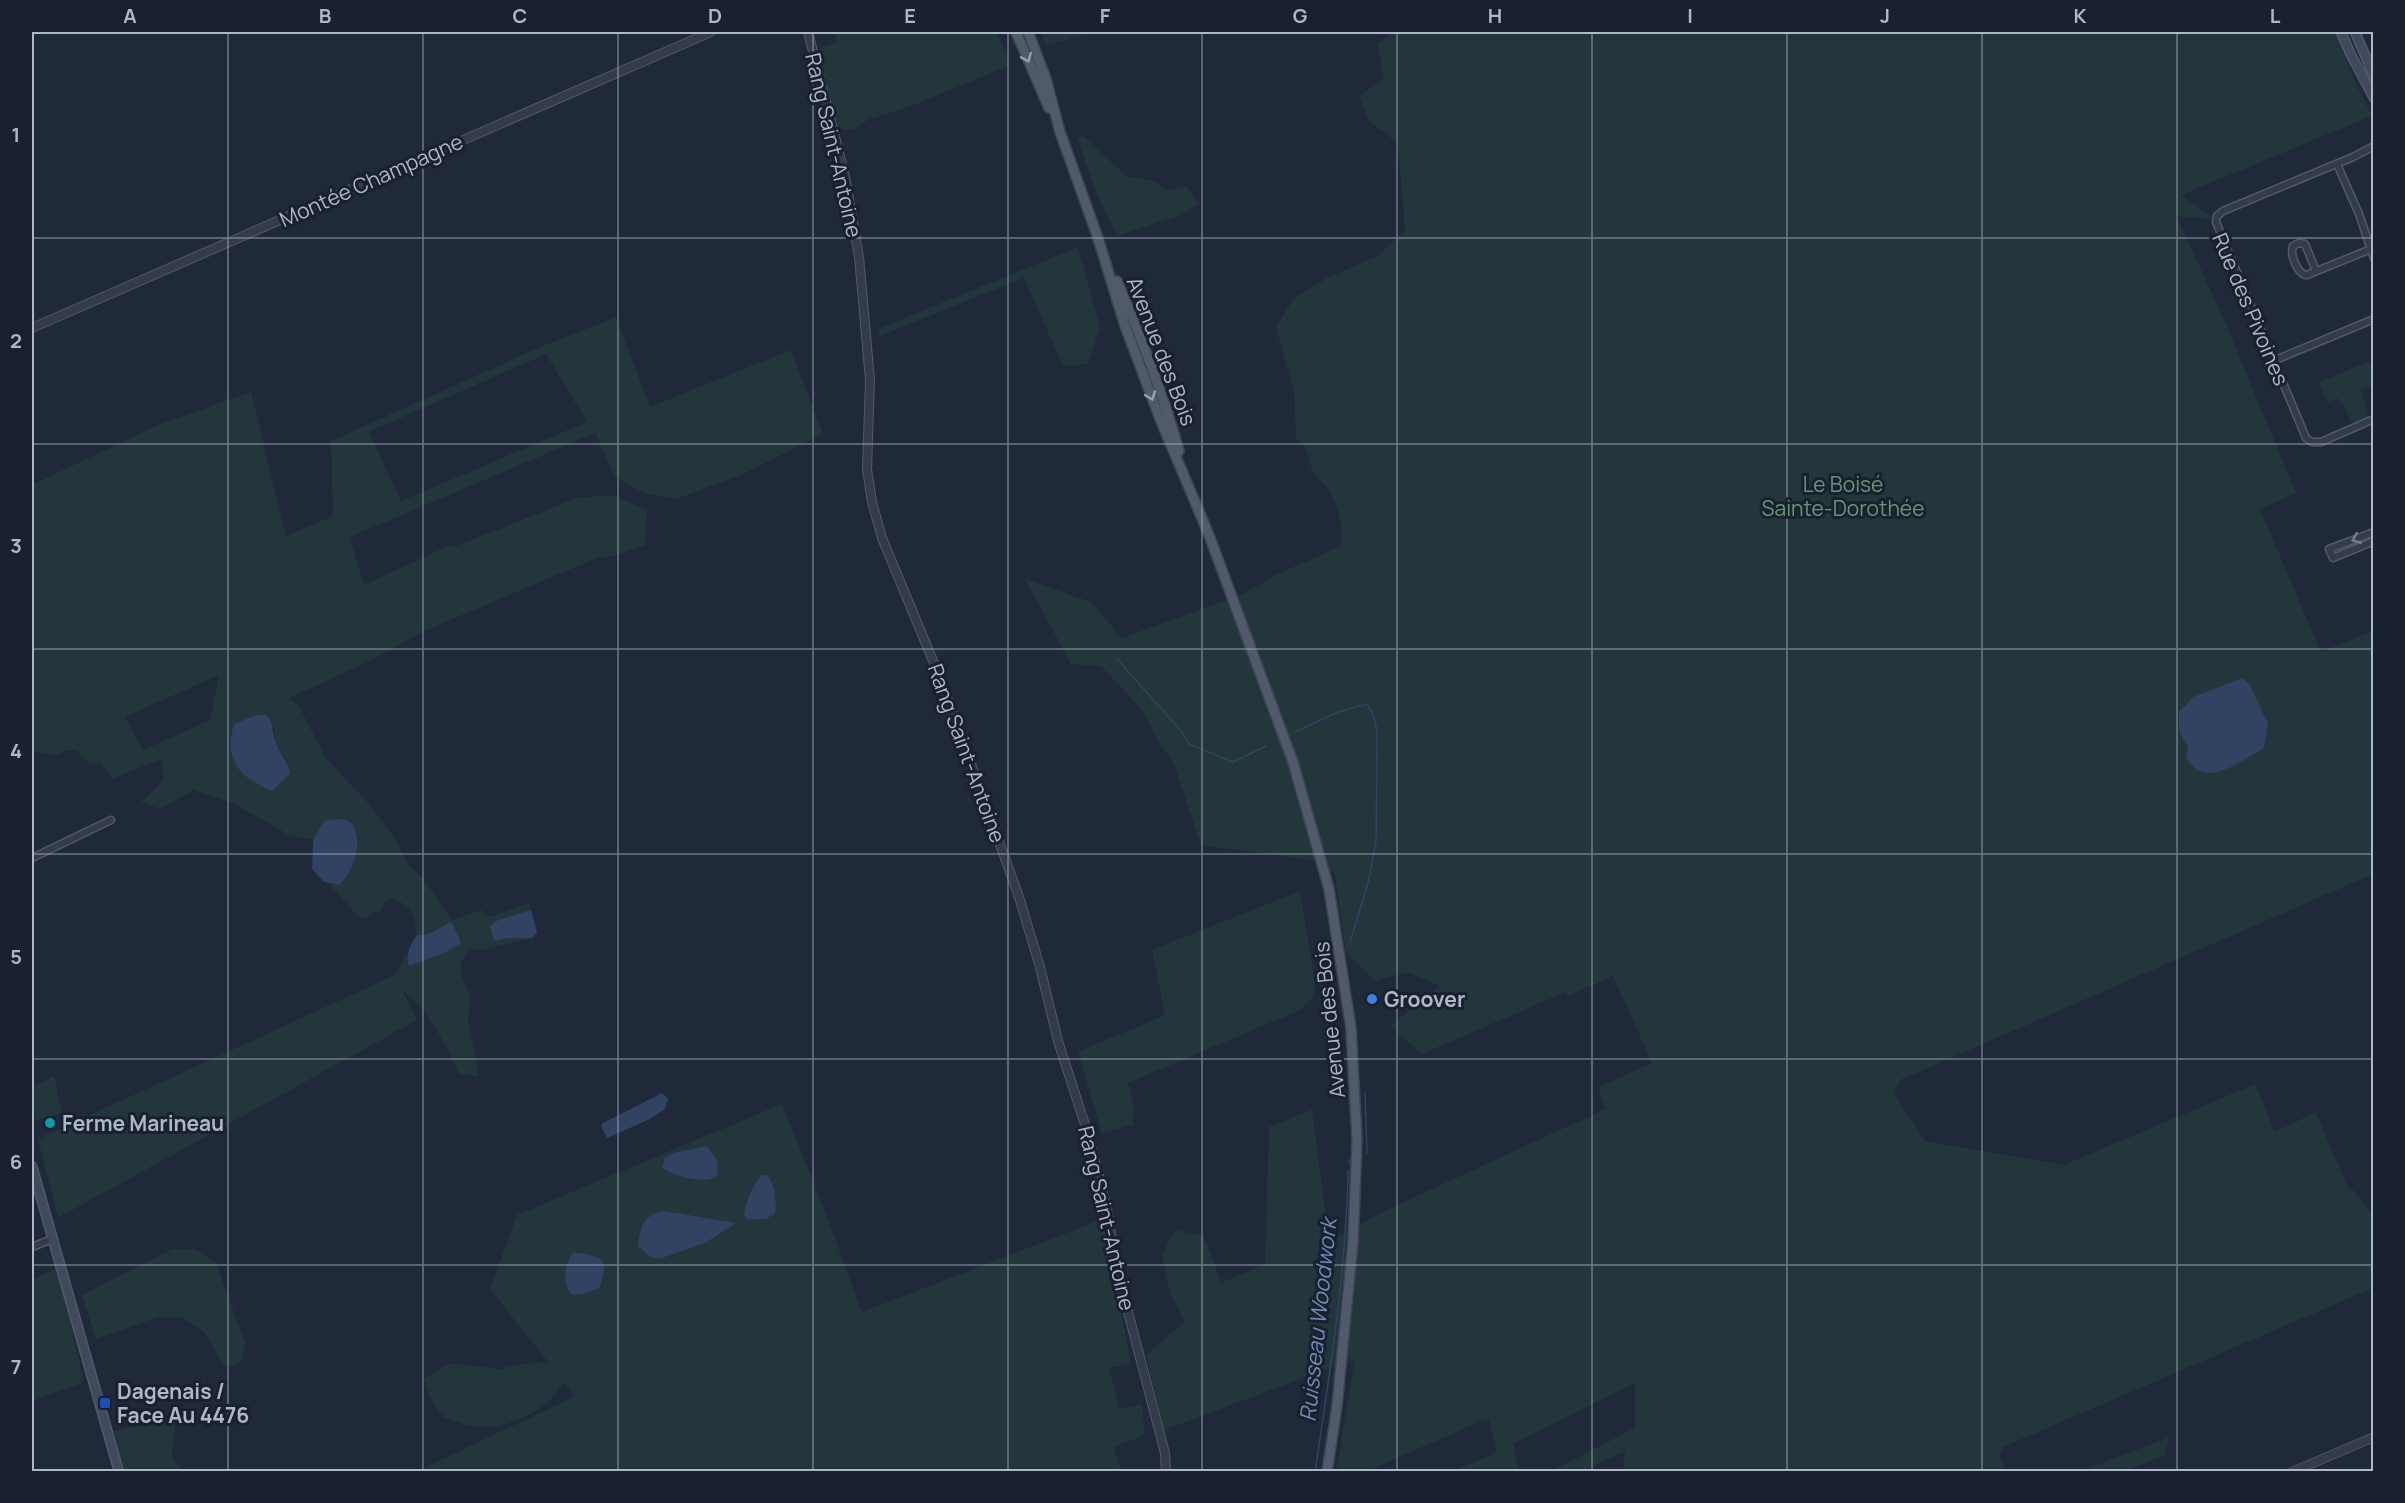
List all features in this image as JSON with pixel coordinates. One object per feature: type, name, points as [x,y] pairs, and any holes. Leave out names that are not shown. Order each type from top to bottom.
[{"type":"main road","name":"Avenue des Bois","points":[[1016,32],[1060,132],[1098,238],[1147,353],[1170,416],[1187,480],[1300,784],[1327,879],[1348,1000],[1356,1098],[1355,1207],[1337,1406],[1327,1472]]},
{"type":"main road","name":"Avenue des Bois","points":[[1028,32],[1046,79],[1060,132]]},
{"type":"main road","points":[[2341,32],[2373,98]]},
{"type":"main road","points":[[2355,32],[2373,76]]},
{"type":"main road","points":[[32,1166],[33,1178],[119,1472]]},
{"type":"street","name":"Montée Champagne","points":[[32,328],[711,32]]},
{"type":"street","name":"Rang Saint-Antoine","points":[[808,32],[845,176],[860,257],[870,380],[867,469],[872,502],[882,538],[939,675],[1019,897],[1040,967],[1058,1041],[1089,1137],[1107,1209],[1116,1266],[1165,1453],[1166,1472]]},
{"type":"street","points":[[2353,157],[2373,146]]},
{"type":"street","points":[[2353,157],[2373,151]]},
{"type":"street","name":"Rue des Pivoines","points":[[2353,157],[2223,211],[2216,218],[2217,227],[2305,435],[2310,441],[2320,442],[2373,419]]},
{"type":"street","points":[[2337,164],[2353,199],[2373,258]]},
{"type":"street","points":[[2316,271],[2305,244],[2299,243],[2293,246],[2292,253],[2300,272],[2305,275],[2316,271],[2371,249]]},
{"type":"street","points":[[2273,361],[2373,319]]},
{"type":"street","points":[[2373,531],[2329,549],[2333,558],[2373,541]]},
{"type":"street","points":[[32,858],[111,820]]},
{"type":"street","points":[[32,1247],[52,1239]]},
{"type":"street","points":[[2292,1472],[2373,1437]]},
{"type":"green space","points":[[835,32],[997,32],[1008,58],[1008,66],[909,107],[869,119],[853,130],[838,130],[815,50],[838,42]]},
{"type":"green space","points":[[1041,32],[1095,32],[1046,45]]},
{"type":"green space","name":"Le Boisé Sainte-Dorothée","points":[[1393,32],[2335,32],[2372,116],[2181,195],[2212,219],[2176,216],[2223,317],[2296,493],[2260,509],[2321,652],[2373,631],[2373,874],[1900,1080],[1894,1093],[1925,1141],[2064,1165],[2255,1084],[2275,1132],[2316,1112],[2348,1188],[2354,1191],[2373,1214],[2373,1288],[2003,1447],[1999,1457],[2006,1471],[1623,1471],[1625,1451],[1583,1471],[1551,1471],[1635,1428],[1635,1383],[1513,1444],[1519,1471],[1452,1471],[1495,1454],[1496,1449],[1489,1421],[1484,1420],[1367,1471],[1336,1471],[1355,1359],[1164,1430],[1146,1355],[1184,1322],[1179,1308],[1170,1295],[1162,1255],[1175,1230],[1204,1236],[1221,1283],[1265,1264],[1269,1127],[1312,1110],[1329,1240],[1374,1216],[1605,1109],[1598,1087],[1652,1063],[1613,976],[1568,996],[1566,992],[1422,1054],[1390,1026],[1440,986],[1408,972],[1375,981],[1346,952],[1335,874],[1311,860],[1201,845],[1173,761],[1160,745],[1142,710],[1101,666],[1071,664],[1025,579],[1091,602],[1122,638],[1243,594],[1278,574],[1341,546],[1341,524],[1338,510],[1329,490],[1313,471],[1303,445],[1296,438],[1294,392],[1276,327],[1294,298],[1327,278],[1378,256],[1405,230],[1398,143],[1370,122],[1359,97],[1384,77],[1377,44]]},
{"type":"green space","points":[[1084,136],[1126,176],[1152,180],[1166,190],[1187,186],[1198,204],[1182,215],[1117,236],[1096,192],[1077,138]]},
{"type":"green space","points":[[1078,247],[1100,327],[1088,364],[1063,366],[1024,278],[880,336],[878,329]]},
{"type":"green space","points":[[616,317],[650,407],[791,350],[823,434],[741,475],[676,499],[644,493],[614,476],[595,433],[350,537],[364,585],[446,547],[459,545],[577,498],[610,495],[647,509],[645,545],[617,555],[597,558],[424,631],[364,664],[289,698],[299,706],[325,757],[371,806],[394,837],[410,867],[422,877],[452,920],[481,910],[490,917],[529,903],[531,910],[498,920],[494,941],[508,938],[532,938],[481,950],[469,948],[460,964],[463,979],[471,997],[468,1018],[479,1077],[459,1074],[428,1017],[403,991],[417,1020],[58,1218],[38,1139],[395,975],[408,949],[407,957],[460,944],[460,940],[451,922],[428,934],[417,935],[412,912],[392,898],[386,900],[380,912],[373,912],[367,919],[358,916],[329,884],[342,883],[324,821],[313,840],[289,835],[235,804],[193,790],[160,809],[141,802],[164,780],[161,759],[112,779],[101,763],[90,764],[76,751],[66,750],[56,755],[32,752],[32,485],[160,424],[251,392],[286,536],[333,516],[331,441],[538,348]],"holes":[[[546,354],[587,422],[401,501],[369,432]],[[219,675],[210,720],[143,750],[125,717]],[[273,725],[275,742],[287,761],[230,751]]]},
{"type":"green space","points":[[2369,361],[2373,385],[2361,389],[2368,417],[2352,424],[2344,406],[2337,398],[2329,402],[2319,382]]},
{"type":"green space","points":[[1300,891],[1315,984],[1313,997],[1300,1010],[1128,1083],[1134,1107],[1133,1125],[1102,1133],[1078,1052],[1165,1015],[1152,950]]},
{"type":"green space","points":[[54,1076],[62,1113],[35,1121],[32,1087]]},
{"type":"green space","points":[[782,1104],[862,1312],[1103,1219],[1131,1363],[1109,1368],[1119,1408],[1142,1405],[1145,1435],[1114,1447],[1121,1471],[416,1472],[575,1396],[563,1382],[545,1405],[532,1413],[503,1425],[488,1427],[474,1426],[445,1417],[433,1403],[427,1389],[424,1379],[449,1363],[500,1369],[548,1362],[490,1289],[517,1215]]},
{"type":"green space","points":[[172,1249],[195,1249],[216,1263],[245,1343],[241,1362],[232,1366],[222,1364],[205,1333],[181,1317],[158,1317],[96,1339],[82,1295]]},
{"type":"green space","points":[[57,1268],[84,1382],[32,1401],[32,1280]]},
{"type":"green space","points":[[169,1420],[175,1424],[172,1458],[183,1471],[125,1471],[114,1431]]},
{"type":"green space","points":[[2170,1437],[2164,1456],[2124,1471],[2081,1471]]},
{"type":"water","points":[[2242,678],[2249,683],[2268,724],[2264,748],[2224,770],[2213,773],[2203,772],[2194,767],[2186,757],[2188,747],[2179,731],[2179,712],[2193,697]]},
{"type":"water","points":[[256,715],[267,715],[290,774],[272,791],[243,774],[233,758],[231,737],[234,724]]},
{"type":"water","points":[[347,820],[354,827],[357,844],[349,873],[338,885],[324,882],[312,869],[313,840],[324,821]]},
{"type":"water","points":[[531,910],[537,932],[532,938],[508,938],[494,941],[490,926],[498,920]]},
{"type":"water","points":[[451,922],[460,939],[460,944],[446,952],[409,966],[408,953],[417,935],[428,934]]},
{"type":"water","points":[[662,1093],[668,1099],[665,1109],[650,1119],[607,1138],[601,1126],[603,1123]]},
{"type":"water","points":[[707,1146],[718,1162],[717,1175],[712,1178],[690,1179],[662,1168],[665,1158],[674,1153]]},
{"type":"water","points":[[762,1175],[767,1175],[774,1188],[775,1213],[766,1219],[748,1219],[744,1215],[748,1198]]},
{"type":"water","points":[[664,1211],[736,1223],[707,1242],[659,1259],[651,1257],[638,1246],[644,1223],[651,1215]]},
{"type":"water","points":[[573,1252],[591,1255],[601,1260],[604,1270],[599,1288],[584,1294],[572,1295],[566,1285],[565,1274]]},
{"type":"waterway","name":"Ruisseau Woodwork","points":[[1117,659],[1183,733],[1189,744],[1233,762],[1266,746]]},
{"type":"waterway","name":"Ruisseau Woodwork","points":[[1295,732],[1338,712],[1367,704],[1374,717],[1377,731],[1376,842],[1368,883],[1350,942]]},
{"type":"waterway","name":"Ruisseau Woodwork","points":[[1365,1093],[1367,1153]]},
{"type":"waterway","name":"Ruisseau Woodwork","points":[[1315,1472],[1341,1284],[1348,1171]]},
{"type":"place","name":"Groover","points":[[1372,999]]},
{"type":"place","name":"Ferme Marineau","points":[[50,1123]]},
{"type":"place","name":"Dagenais / Face Au 4476","points":[[105,1403]]}]
